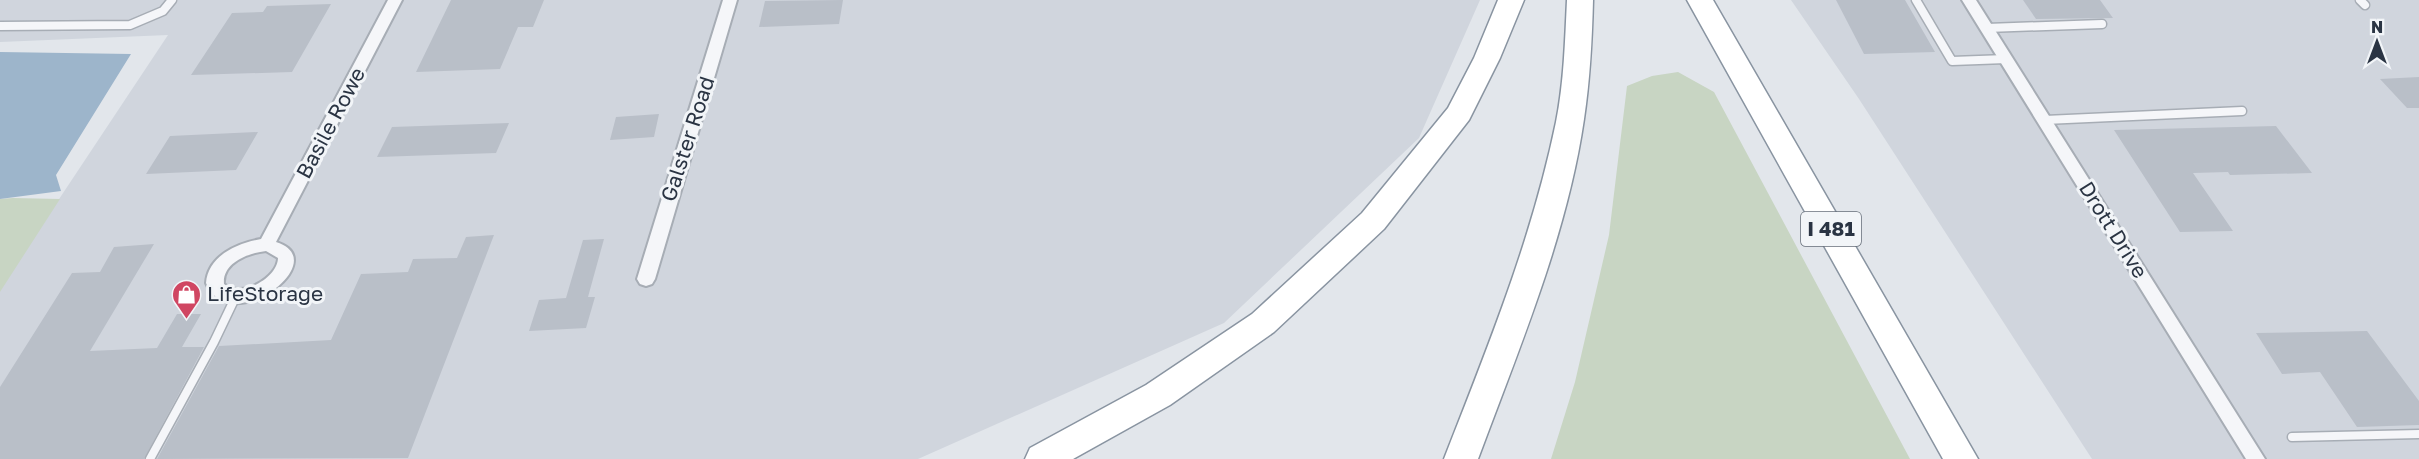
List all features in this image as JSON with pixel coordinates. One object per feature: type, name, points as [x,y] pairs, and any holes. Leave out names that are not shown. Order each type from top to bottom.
[{"type":"highway","points":[[1042,459],[1158,395],[1263,323],[1373,221],[1459,113],[1487,58],[1511,0]]},
{"type":"highway","points":[[1461,459],[1532,271],[1554,203],[1578,72],[1580,0]]},
{"type":"highway","name":"I 481","points":[[1700,0],[1961,459]]},
{"type":"street","name":"Basile Rowe","points":[[266,245],[395,0]]},
{"type":"street","name":"Galster Road","points":[[646,279],[730,0]]},
{"type":"street","name":"Drott Drive","points":[[1970,0],[2256,459]]},
{"type":"street","points":[[266,245],[278,247],[285,253],[288,261],[284,272],[274,283],[259,291],[236,296],[218,292],[214,284],[216,273],[231,256],[254,246],[266,245]]},
{"type":"lane","points":[[0,26],[130,25],[163,11],[172,0]]},
{"type":"lane","points":[[1916,0],[1952,61],[2006,59]]},
{"type":"lane","points":[[1987,28],[2102,24]]},
{"type":"lane","points":[[2044,120],[2242,111]]},
{"type":"lane","points":[[150,459],[236,296]]},
{"type":"lane","points":[[2292,437],[2419,434]]},
{"type":"shaded area","points":[[0,0],[1480,0],[1419,138],[1224,323],[918,459],[0,459],[0,288],[168,35],[0,42]]},
{"type":"shaded area","points":[[1791,0],[2419,0],[2419,459],[2092,459],[1859,99]]},
{"type":"green space","points":[[1678,72],[1714,92],[1910,459],[1551,459],[1575,382],[1609,235],[1627,86],[1652,76]]},
{"type":"green space","points":[[0,199],[60,199],[0,292]]},
{"type":"water","points":[[0,52],[131,54],[56,175],[61,191],[0,199]]},
{"type":"building","points":[[451,0],[544,0],[533,27],[518,27],[500,69],[416,72]]},
{"type":"building","points":[[843,0],[839,24],[759,27],[765,1]]},
{"type":"building","points":[[1836,0],[1905,0],[1935,52],[1864,54]]},
{"type":"building","points":[[2023,0],[2100,0],[2113,18],[2036,19]]},
{"type":"building","points":[[331,4],[292,72],[191,75],[232,13],[263,12],[267,6]]},
{"type":"building","points":[[2419,77],[2419,108],[2407,108],[2380,79]]},
{"type":"building","points":[[659,114],[654,137],[610,140],[616,117]]},
{"type":"building","points":[[509,123],[496,153],[377,157],[392,127]]},
{"type":"building","points":[[2276,126],[2312,173],[2230,175],[2228,172],[2193,173],[2233,231],[2180,232],[2114,130]]},
{"type":"building","points":[[258,132],[236,170],[146,174],[170,136]]},
{"type":"building","points":[[494,235],[408,458],[157,459],[219,346],[331,340],[361,274],[408,272],[413,259],[457,258],[466,237]]},
{"type":"building","points":[[604,239],[588,297],[595,297],[586,328],[529,331],[539,300],[566,298],[583,240]]},
{"type":"building","points":[[154,244],[90,351],[157,348],[177,314],[201,314],[182,347],[204,347],[144,459],[0,459],[0,387],[72,273],[100,272],[114,247]]},
{"type":"building","points":[[2367,331],[2419,401],[2419,425],[2357,427],[2320,372],[2282,374],[2256,333]]},
{"type":"place","name":"LifeStorage","points":[[186,320]]}]
